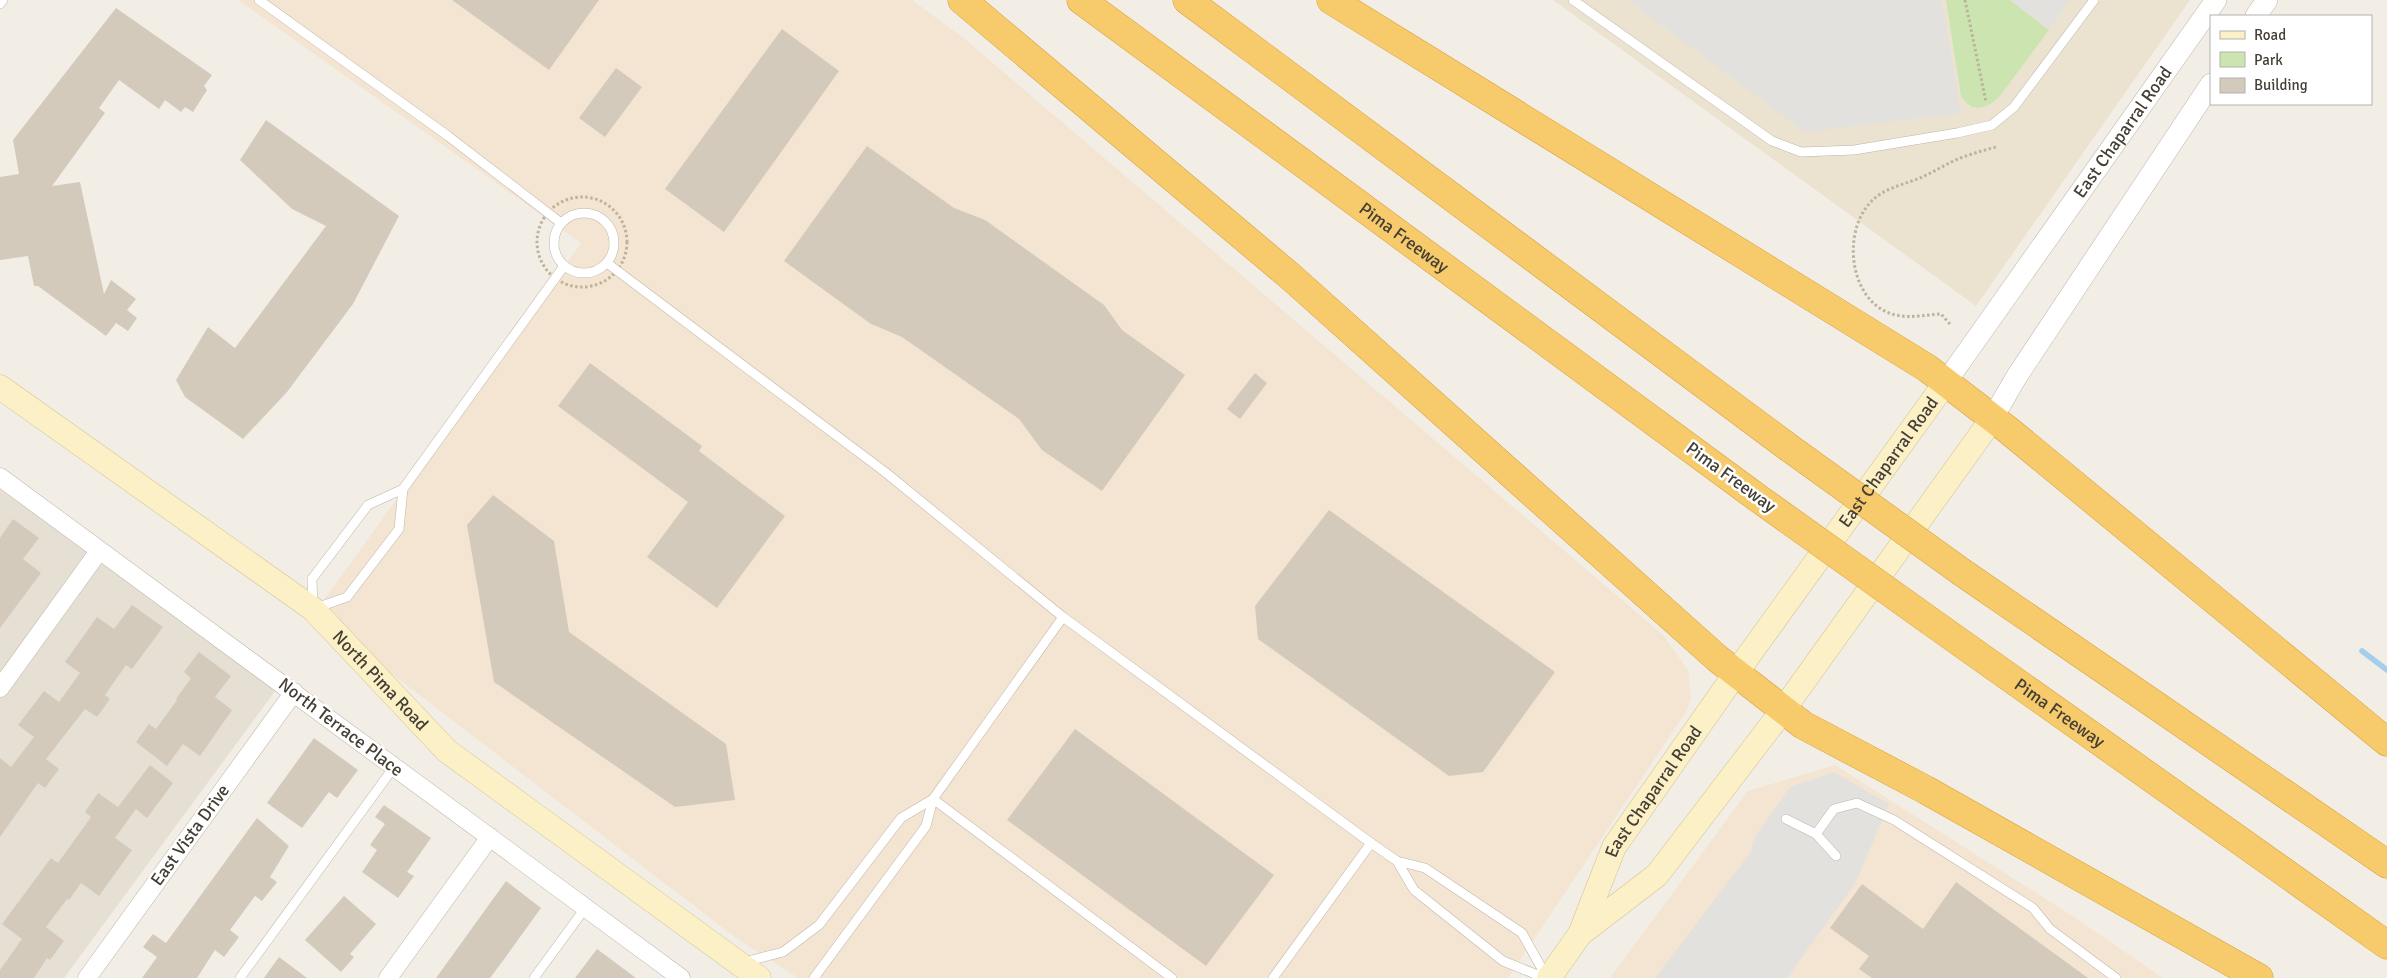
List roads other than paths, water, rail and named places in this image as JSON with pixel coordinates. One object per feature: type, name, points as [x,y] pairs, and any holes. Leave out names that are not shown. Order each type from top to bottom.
[{"type":"highway","points":[[962,0],[1291,277],[1736,673],[1783,710],[1803,725],[1926,790],[2259,978]]},
{"type":"highway","name":"Pima Freeway","points":[[1081,0],[1756,496],[2387,945]]},
{"type":"highway","points":[[1187,0],[1788,447],[1963,573],[2387,864]]},
{"type":"highway","points":[[1331,0],[1927,368],[2387,742]]},
{"type":"main road","name":"East Chaparral Road","points":[[1547,978],[1580,934],[1614,847],[1736,673],[1946,382]]},
{"type":"main road","name":"North Pima Road","points":[[0,387],[314,609],[447,751],[759,978]]},
{"type":"main road","name":"East Chaparral Road","points":[[1580,934],[1656,876],[1783,710],[1992,419]]},
{"type":"street","name":"East Chaparral Road","points":[[1946,382],[2216,0]]},
{"type":"street","points":[[2257,15],[2267,0]]},
{"type":"street","name":"East Chaparral Road","points":[[1992,419],[2022,368],[2210,86]]},
{"type":"street","name":"North Terrace Place","points":[[0,477],[586,906],[681,978]]},
{"type":"street","points":[[0,688],[99,551]]},
{"type":"street","name":"East Vista Drive","points":[[87,978],[294,692]]},
{"type":"street","points":[[388,978],[490,837]]},
{"type":"lane","points":[[0,4],[3,0]]},
{"type":"lane","points":[[259,0],[448,136],[561,223]]},
{"type":"lane","points":[[1573,0],[1772,141],[1801,152],[1854,150],[1957,134],[1992,125],[2014,107],[2094,0]]},
{"type":"lane","points":[[586,213],[604,220],[614,236],[612,255],[607,263],[591,273],[572,271],[564,266],[555,250],[556,232],[561,223],[577,214],[586,213]]},
{"type":"lane","points":[[607,263],[885,472],[1063,618],[1397,861],[1425,868],[1522,933],[1547,978]]},
{"type":"lane","points":[[403,489],[399,529],[347,597],[314,609],[312,579],[368,505],[403,489],[564,266]]},
{"type":"lane","points":[[739,963],[783,952],[822,923],[901,818],[932,799],[1063,618]]},
{"type":"lane","points":[[240,978],[394,767]]},
{"type":"lane","points":[[814,978],[926,826],[932,799]]},
{"type":"lane","points":[[932,799],[1172,978]]},
{"type":"lane","points":[[1816,834],[1834,809],[1857,803],[1894,820],[2033,908],[2050,929],[2116,978]]},
{"type":"lane","points":[[1786,820],[1816,834],[1836,856]]},
{"type":"lane","points":[[1273,978],[1371,843]]},
{"type":"lane","points":[[1397,861],[1414,890],[1503,961],[1547,978]]},
{"type":"lane","points":[[534,978],[586,906]]},
{"type":"waterway","points":[[2362,651],[2387,670]]}]
